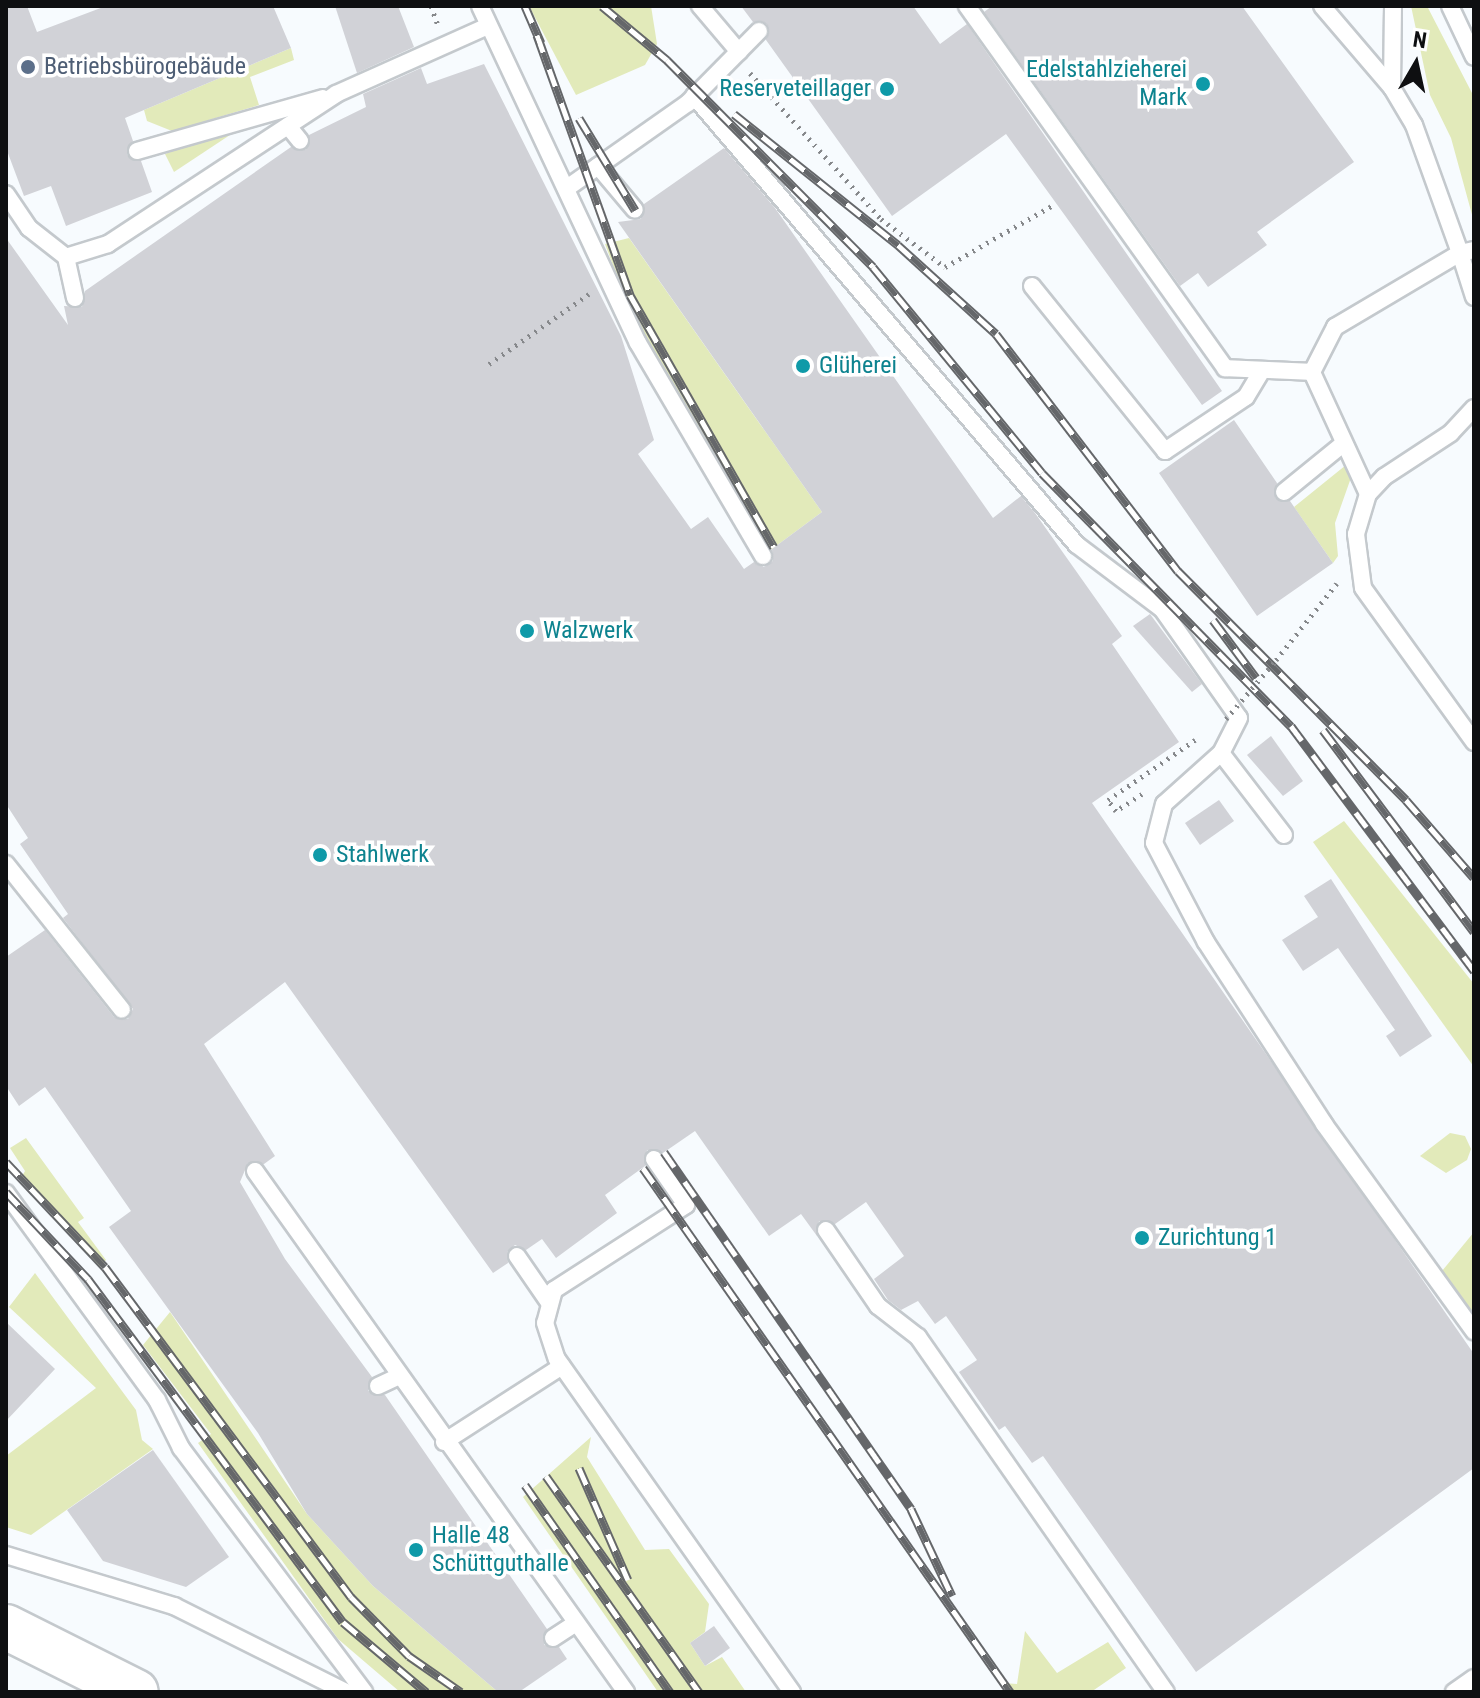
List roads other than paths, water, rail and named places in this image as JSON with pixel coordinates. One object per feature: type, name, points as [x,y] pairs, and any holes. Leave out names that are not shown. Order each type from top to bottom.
[{"type":"main road","points":[[6,1627],[136,1692]]},
{"type":"lane","points":[[480,6],[638,343],[763,556]]},
{"type":"lane","points":[[700,6],[737,54]]},
{"type":"lane","points":[[967,6],[1225,368],[1312,372]]},
{"type":"lane","points":[[1322,6],[1392,88],[1414,125],[1467,251],[1474,297]]},
{"type":"lane","points":[[1392,88],[1393,6]]},
{"type":"lane","points":[[1450,6],[1474,57]]},
{"type":"lane","points":[[137,151],[336,94],[488,26]]},
{"type":"lane","points":[[567,188],[694,96],[759,31]]},
{"type":"lane","points":[[66,257],[108,244],[336,94]]},
{"type":"lane","points":[[694,96],[1077,545],[1162,609],[1239,718],[1221,753],[1164,804],[1154,843],[1206,942],[1324,1124],[1474,1331]]},
{"type":"lane","points":[[288,126],[300,141]]},
{"type":"lane","points":[[598,166],[635,210]]},
{"type":"lane","points":[[6,194],[29,228],[66,257],[75,298]]},
{"type":"lane","points":[[1312,372],[1335,327],[1467,251]]},
{"type":"lane","points":[[1032,286],[1165,451],[1246,397],[1262,370]]},
{"type":"lane","points":[[1312,372],[1368,494]]},
{"type":"lane","points":[[1474,408],[1368,494],[1356,534],[1363,588],[1474,742]]},
{"type":"lane","points":[[1284,492],[1344,443]]},
{"type":"lane","points":[[1221,753],[1284,835]]},
{"type":"lane","points":[[6,864],[122,1010]]},
{"type":"lane","points":[[654,1159],[686,1205],[554,1290],[545,1323],[562,1366],[792,1692]]},
{"type":"lane","points":[[255,1171],[444,1442],[626,1692]]},
{"type":"lane","points":[[6,1193],[10,1208],[157,1400],[181,1448],[331,1656],[364,1692]]},
{"type":"lane","points":[[826,1230],[878,1306],[918,1337],[1166,1692]]},
{"type":"lane","points":[[517,1256],[550,1304]]},
{"type":"lane","points":[[444,1442],[562,1366]]},
{"type":"lane","points":[[378,1386],[399,1376]]},
{"type":"lane","points":[[6,1555],[174,1606],[346,1692]]},
{"type":"lane","points":[[553,1638],[576,1623]]},
{"type":"railway","points":[[525,6],[541,43]]},
{"type":"railway","points":[[602,6],[667,60],[873,267],[1042,473],[1291,726],[1474,971]]},
{"type":"railway","points":[[537,35],[630,295],[774,547]]},
{"type":"railway","points":[[734,114],[898,245],[996,334],[1178,571],[1406,800],[1474,878]]},
{"type":"railway","points":[[579,118],[635,210]]},
{"type":"railway","points":[[1213,620],[1256,678]]},
{"type":"railway","points":[[1323,730],[1474,932]]},
{"type":"railway","points":[[664,1152],[911,1509],[952,1596]]},
{"type":"railway","points":[[6,1162],[105,1267],[351,1597],[409,1656],[461,1692]]},
{"type":"railway","points":[[643,1168],[1010,1692]]},
{"type":"railway","points":[[6,1192],[88,1279],[343,1622],[426,1692]]},
{"type":"railway","points":[[579,1468],[628,1580]]},
{"type":"railway","points":[[546,1476],[699,1692]]},
{"type":"railway","points":[[525,1485],[670,1692]]},
{"type":"place","name":"Betriebsbürogebäude","points":[[28,67]]},
{"type":"place","name":"Edelstahlzieherei Mark","points":[[1203,84]]},
{"type":"place","name":"Reserveteillager","points":[[887,89]]},
{"type":"place","name":"Glüherei","points":[[803,366]]},
{"type":"place","name":"Walzwerk","points":[[527,631]]},
{"type":"place","name":"Stahlwerk","points":[[320,855]]},
{"type":"place","name":"Zurichtung 1","points":[[1142,1238]]},
{"type":"place","name":"Halle 48 Schüttguthalle","points":[[416,1550]]}]
